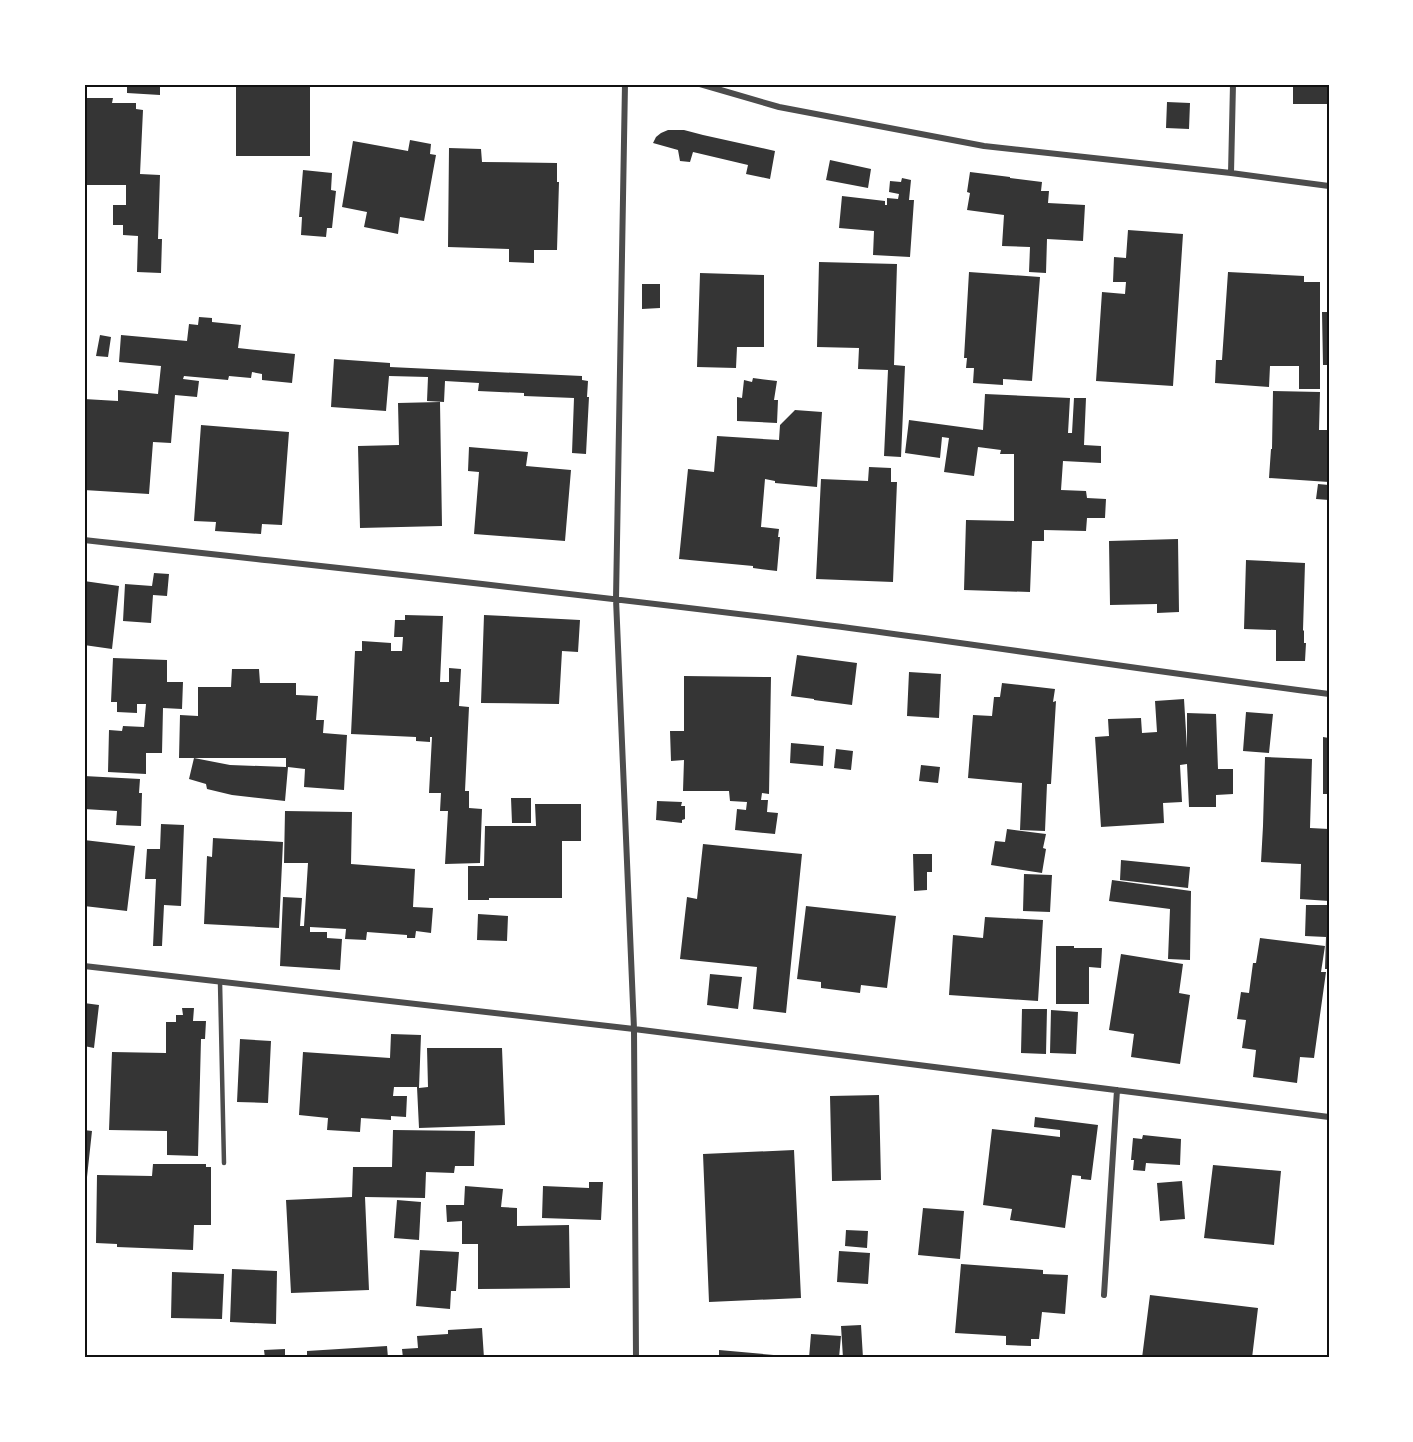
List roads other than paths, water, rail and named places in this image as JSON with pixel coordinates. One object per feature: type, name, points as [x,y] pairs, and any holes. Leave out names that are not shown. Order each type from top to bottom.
[{"type":"street","points":[[624,84],[616,599],[634,1029],[636,1358]]},
{"type":"street","points":[[700,84],[780,107],[984,146],[1329,186]]},
{"type":"street","points":[[1232,173],[1233,84]]},
{"type":"street","points":[[84,540],[812,623],[1329,694]]},
{"type":"street","points":[[84,966],[634,1029],[1329,1117]]},
{"type":"street","points":[[1104,1295],[1117,1090]]},
{"type":"lane","points":[[220,982],[224,1163]]}]
